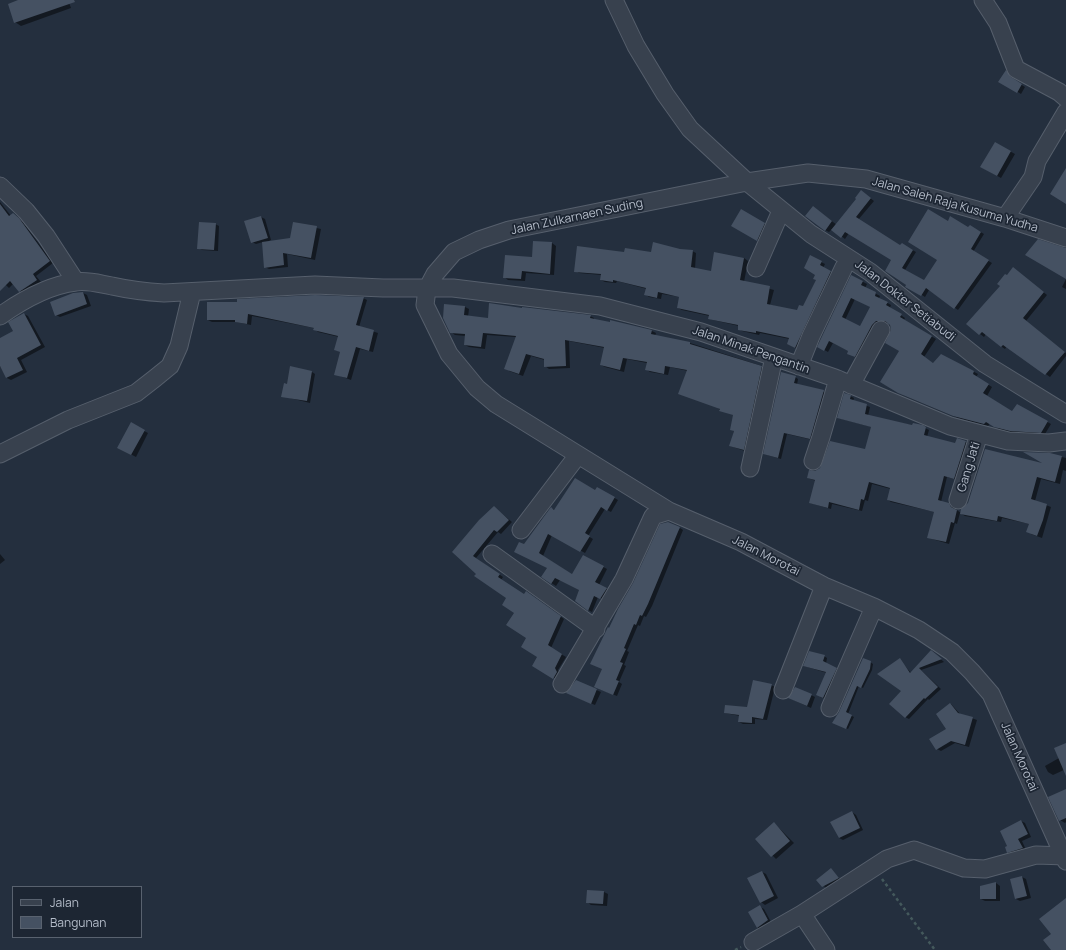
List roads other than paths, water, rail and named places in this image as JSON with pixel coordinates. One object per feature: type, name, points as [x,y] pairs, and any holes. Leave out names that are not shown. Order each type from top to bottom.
[{"type":"street","name":"Jalan Dokter Setiabudi","points":[[614,0],[636,46],[669,100],[690,129],[747,182],[811,234],[870,272],[985,364],[1066,414]]},
{"type":"street","points":[[983,0],[998,23],[1016,69],[1059,92],[1066,98]]},
{"type":"street","points":[[1005,218],[1033,177],[1037,161],[1066,112]]},
{"type":"street","name":"Jalan Saleh Raja Kusuma Yudha","points":[[747,182],[808,173],[866,179],[1005,218],[1066,238]]},
{"type":"street","name":"Jalan Zulkarnaen Suding","points":[[427,289],[435,274],[454,252],[479,240],[509,230],[747,182]]},
{"type":"street","points":[[0,186],[26,211],[38,226],[76,282],[13,306],[0,316]]},
{"type":"street","points":[[756,268],[781,211]]},
{"type":"street","points":[[799,366],[811,336],[844,267]]},
{"type":"street","name":"Jalan Minak Pengantin","points":[[76,282],[90,282],[143,292],[192,292],[252,287],[315,285],[427,289],[453,288],[600,306],[701,332],[774,357],[844,382],[950,426],[1008,441],[1049,443],[1066,441]]},
{"type":"street","name":"Jalan Morotai","points":[[427,289],[426,305],[449,354],[477,388],[496,404],[669,511],[741,542],[824,586],[874,607],[920,630],[952,652],[991,694],[1065,858]]},
{"type":"street","points":[[0,454],[68,420],[136,393],[170,366],[179,346],[192,292]]},
{"type":"street","points":[[813,461],[844,382],[881,330]]},
{"type":"street","points":[[750,468],[774,357]]},
{"type":"street","name":"Gang Jati","points":[[958,500],[979,434]]},
{"type":"street","points":[[521,530],[578,455]]},
{"type":"street","points":[[562,684],[596,629],[624,579],[653,516],[669,511]]},
{"type":"street","points":[[492,554],[596,629]]},
{"type":"street","points":[[783,690],[824,586]]},
{"type":"street","points":[[830,708],[874,607]]},
{"type":"street","points":[[753,942],[802,914],[887,859],[914,850],[964,868],[984,869],[1036,855],[1065,858]]},
{"type":"street","points":[[802,914],[826,950]]}]
